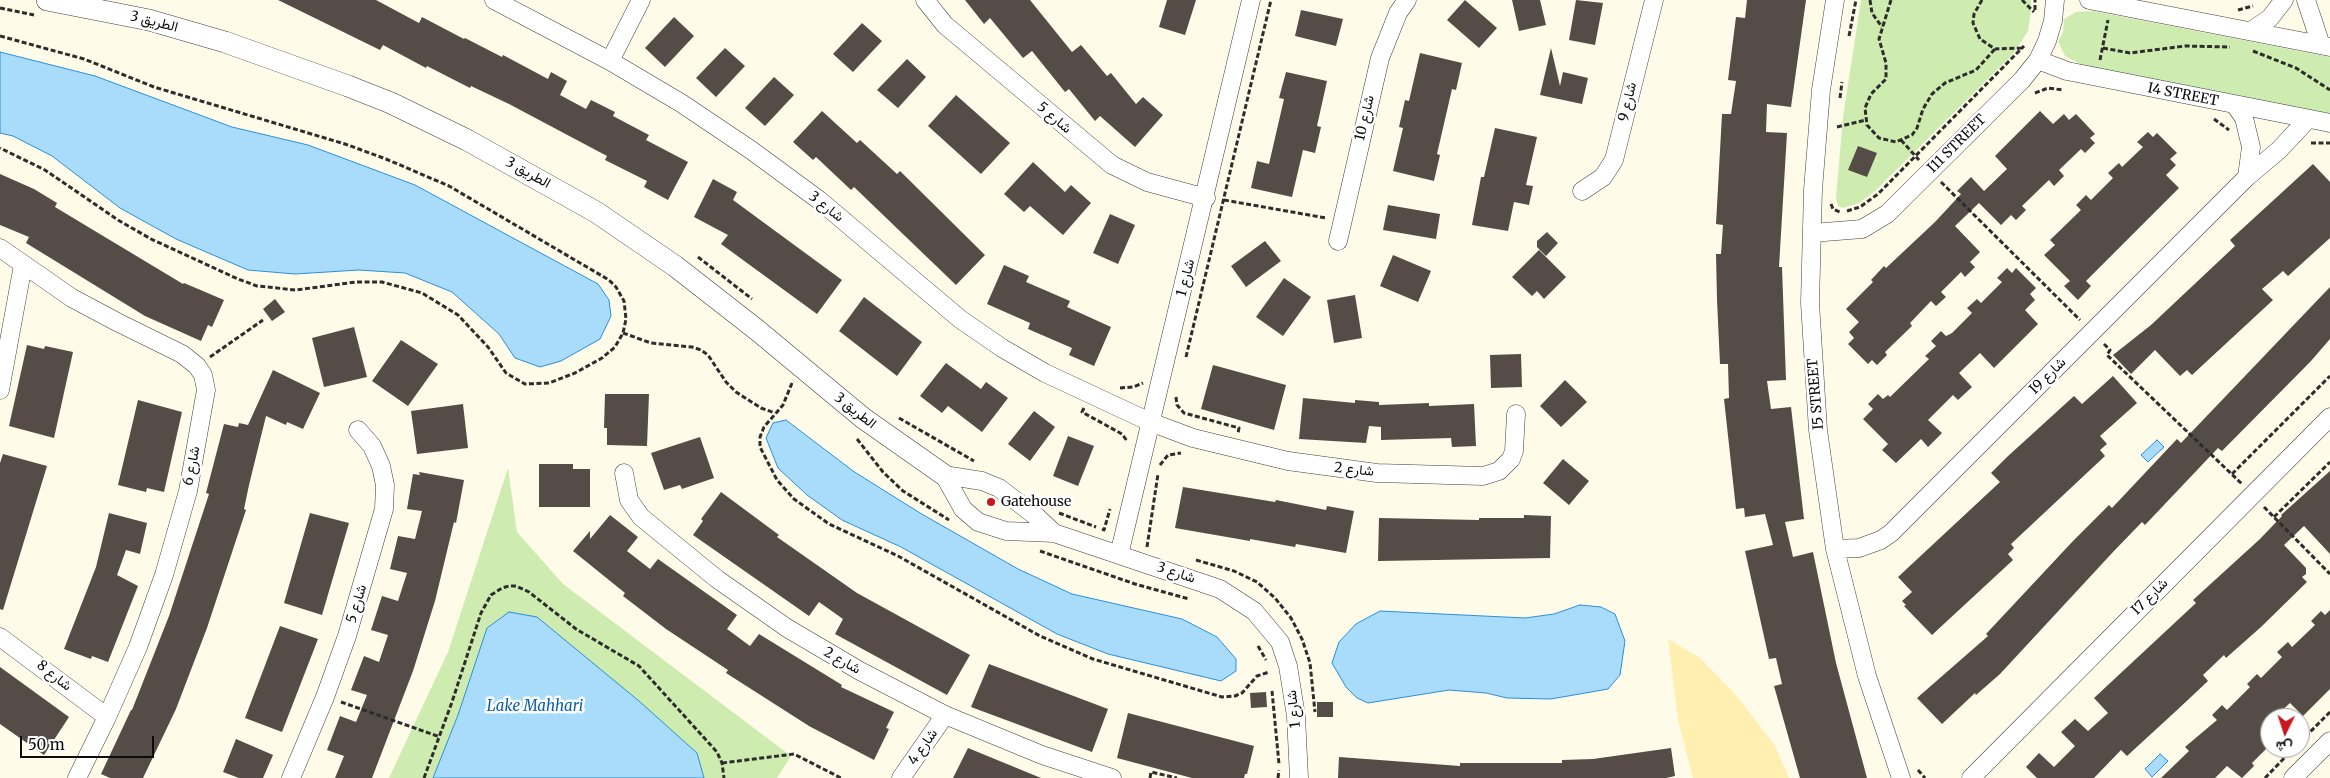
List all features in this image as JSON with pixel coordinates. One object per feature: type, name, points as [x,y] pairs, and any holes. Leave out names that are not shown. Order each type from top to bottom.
[{"type":"street","name":"شارع 3","points":[[494,0],[610,61],[681,103],[751,150],[819,200],[960,319],[1038,369],[1150,422]]},
{"type":"street","points":[[610,61],[641,0]]},
{"type":"street","name":"شارع 5","points":[[925,0],[945,25],[1112,165],[1147,182],[1206,198]]},
{"type":"street","name":"شارع 1","points":[[1119,555],[1206,198],[1251,0]]},
{"type":"street","name":"شارع 10","points":[[1338,241],[1341,221],[1380,58],[1398,13],[1407,0]]},
{"type":"street","name":"شارع 9","points":[[1582,191],[1603,177],[1614,160],[1654,0]]},
{"type":"street","name":"I5 STREET","points":[[1834,0],[1819,106],[1812,233],[1810,303],[1818,430],[1835,549],[1868,676],[1901,778]]},
{"type":"street","name":"I11 STREET","points":[[1812,233],[1852,232],[1871,226],[1887,214],[2022,80],[2038,60],[2048,41],[2053,21],[2055,0]]},
{"type":"street","points":[[2088,0],[2325,46]]},
{"type":"street","points":[[2251,31],[2270,18],[2284,0]]},
{"type":"street","points":[[2306,0],[2325,46]]},
{"type":"street","name":"3 الطريق","points":[[42,8],[149,20],[225,42],[357,89],[467,140],[596,212],[667,260],[757,330],[863,418],[944,475],[982,481],[999,488],[1037,517],[1054,533]]},
{"type":"street","name":"I4 STREET","points":[[2038,60],[2058,69],[2330,123]]},
{"type":"street","points":[[2235,105],[2244,118],[2249,132],[2251,147],[2247,177]]},
{"type":"street","name":"I9 شارع","points":[[1835,549],[1859,548],[1881,540],[1891,533],[2247,177],[2290,139],[2308,119]]},
{"type":"street","name":"شارع 6","points":[[0,248],[72,298],[182,354],[203,375],[206,390],[188,491],[164,575],[138,647],[107,717],[76,778]]},
{"type":"street","points":[[0,390],[23,265]]},
{"type":"street","name":"شارع 2","points":[[1150,422],[1193,438],[1235,450],[1342,470],[1484,476],[1499,471],[1511,459],[1514,451],[1516,414]]},
{"type":"street","name":"I7 شارع","points":[[1971,778],[2330,417]]},
{"type":"street","name":"شارع 5","points":[[291,778],[325,697],[350,627],[384,509],[385,485],[382,466],[372,446],[358,430]]},
{"type":"street","name":"شارع 2","points":[[624,474],[629,500],[641,517],[717,579],[823,650],[945,715],[1087,774],[1112,778]]},
{"type":"street","name":"3 الطريق","points":[[944,475],[962,509],[978,522],[994,529],[1006,531],[1054,533]]},
{"type":"street","name":"شارع 3","points":[[1054,533],[1208,584],[1238,598],[1254,611],[1280,642]]},
{"type":"street","name":"شارع 8","points":[[0,637],[107,717]]},
{"type":"street","name":"شارع 1","points":[[1280,642],[1293,691],[1298,778]]},
{"type":"street","name":"شارع 4","points":[[901,778],[945,715]]},
{"type":"street","points":[[2292,778],[2330,741]]},
{"type":"path","points":[[1184,363],[1225,201],[1271,0]]},
{"type":"path","points":[[1848,44],[1856,0]]},
{"type":"path","points":[[1870,0],[1872,13],[1882,27]]},
{"type":"path","points":[[1891,0],[1889,12],[1882,27],[1880,45],[1887,72],[1882,84],[1868,98],[1865,108],[1866,120],[1872,132],[1879,138],[1887,141],[1901,140],[1912,135],[1917,128],[1927,101],[1938,88],[1976,70],[1995,49]]},
{"type":"path","points":[[1982,0],[1974,14],[1975,32],[1987,46],[1995,49],[2022,48]]},
{"type":"path","points":[[2022,0],[2034,13]]},
{"type":"path","points":[[2033,22],[2035,0]]},
{"type":"path","points":[[2097,77],[2110,4]]},
{"type":"path","points":[[0,8],[42,8]]},
{"type":"path","points":[[0,36],[84,59],[154,87],[345,144],[449,186],[609,280],[616,287],[624,301],[626,319],[623,333],[615,347],[575,373],[549,383],[525,384],[506,373],[488,347],[458,315],[422,293],[382,282],[356,282],[296,290],[256,286],[150,239],[118,220],[45,170],[0,148]]},
{"type":"path","points":[[1832,196],[1831,204],[1836,212],[1860,207],[1878,194],[2007,65],[2027,40]]},
{"type":"path","points":[[2103,48],[2130,53],[2192,46],[2238,48]]},
{"type":"path","points":[[2246,50],[2275,58],[2296,68],[2330,90]]},
{"type":"path","points":[[2007,65],[2035,93],[2048,88],[2071,91]]},
{"type":"path","points":[[1839,104],[1842,79]]},
{"type":"path","points":[[2211,118],[2223,124],[2232,134],[2249,132]]},
{"type":"path","points":[[1836,135],[1838,120]]},
{"type":"path","points":[[1837,127],[1866,120]]},
{"type":"path","points":[[2290,139],[2307,145],[2319,141],[2330,143]]},
{"type":"path","points":[[1901,140],[2110,350],[2107,354],[2232,474],[2330,574]]},
{"type":"path","points":[[1206,198],[1341,221]]},
{"type":"path","points":[[693,253],[759,305]]},
{"type":"path","points":[[196,366],[263,320]]},
{"type":"path","points":[[623,333],[651,344],[682,345],[701,350],[708,355],[726,382],[736,392],[761,408],[775,413]]},
{"type":"path","points":[[2232,474],[2330,376]]},
{"type":"path","points":[[1113,385],[1121,388],[1133,387],[1143,383],[1149,377]]},
{"type":"path","points":[[785,378],[799,389]]},
{"type":"path","points":[[792,383],[788,394],[764,427],[760,437],[760,446],[777,480],[794,499],[829,524],[906,561],[1040,636],[1093,659],[1222,697],[1236,696],[1242,693],[1257,676],[1270,672]]},
{"type":"path","points":[[1091,394],[1082,412],[1122,434],[1128,442],[1128,447]]},
{"type":"path","points":[[1176,394],[1177,405],[1184,413],[1239,428],[1235,450]]},
{"type":"path","points":[[898,416],[981,465]]},
{"type":"path","points":[[853,436],[883,472],[903,492],[954,523]]},
{"type":"path","points":[[1156,552],[1146,550],[1159,467],[1168,455],[1175,453],[1190,455]]},
{"type":"path","points":[[2274,517],[2330,462]]},
{"type":"path","points":[[1057,512],[1104,530],[1112,502]]},
{"type":"path","points":[[1036,551],[1135,584],[1195,600]]},
{"type":"path","points":[[1192,560],[1234,571],[1257,582],[1275,598],[1291,618],[1302,639],[1310,662],[1315,722]]},
{"type":"path","points":[[424,778],[486,604],[496,591],[516,586],[529,592],[576,629],[639,666],[678,711],[697,727],[717,752],[722,763],[724,778]]},
{"type":"path","points":[[1257,643],[1271,678]]},
{"type":"path","points":[[1272,685],[1280,772],[1278,778]]},
{"type":"path","points":[[325,697],[440,737]]},
{"type":"path","points":[[2310,732],[2330,712]]},
{"type":"path","points":[[722,763],[794,754],[840,778]]},
{"type":"path","points":[[2265,778],[2284,758]]},
{"type":"path","points":[[1150,778],[1151,772],[1177,778]]},
{"type":"green space","points":[[1861,0],[2031,0],[2031,11],[2028,31],[2014,53],[1874,192],[1859,203],[1843,208],[1838,206],[1836,198],[1843,117]]},
{"type":"green space","points":[[2093,11],[2330,57],[2330,115],[2084,66],[2065,56],[2058,41],[2063,32],[2064,19],[2076,12]]},
{"type":"green space","points":[[508,468],[517,532],[563,584],[791,756],[777,778],[704,778],[704,775],[487,628],[458,715],[433,778],[389,778],[448,652]]},
{"type":"sand","points":[[1668,639],[1700,658],[1737,696],[1775,746],[1789,778],[1693,778],[1678,720]]},
{"type":"water","points":[[0,52],[95,76],[232,127],[308,145],[415,185],[598,284],[609,300],[611,316],[600,339],[561,361],[540,367],[515,358],[499,334],[452,292],[405,273],[359,270],[295,274],[248,270],[176,239],[120,208],[52,156],[13,136],[0,133]]},
{"type":"water","points":[[786,420],[853,471],[920,513],[1018,569],[1072,594],[1182,619],[1217,637],[1236,659],[1236,671],[1221,681],[1108,654],[1057,634],[901,547],[842,520],[807,495],[778,468],[766,438],[773,423]]},
{"type":"water","points":[[2157,440],[2164,447],[2148,462],[2141,455]]},
{"type":"water","points":[[1580,605],[1601,607],[1615,614],[1625,641],[1620,675],[1608,689],[1551,699],[1507,698],[1486,693],[1449,690],[1368,703],[1357,698],[1346,687],[1332,663],[1339,642],[1356,624],[1380,611],[1525,618],[1554,614]]},
{"type":"water","name":"Lake Mahhari","points":[[509,612],[537,617],[639,701],[697,753],[704,778],[433,778],[458,715],[487,628]]},
{"type":"water","points":[[2160,754],[2168,761],[2152,777],[2145,769]]},
{"type":"building","points":[[278,0],[376,0],[419,23],[422,17],[502,57],[503,55],[548,79],[551,72],[567,81],[560,95],[586,109],[591,100],[615,112],[613,116],[649,135],[646,140],[688,162],[668,200],[644,187],[647,181],[605,160],[607,156],[509,104],[471,86],[470,88],[427,66],[426,68],[383,45],[380,50]]},
{"type":"building","points":[[965,0],[1030,0],[1072,52],[1081,45],[1107,76],[1111,73],[1136,104],[1143,97],[1163,115],[1135,147],[1100,116],[1095,121],[1069,89],[1065,92],[1032,51],[1023,58],[990,18],[984,24]]},
{"type":"building","points":[[1167,0],[1196,0],[1185,35],[1159,27]]},
{"type":"building","points":[[1465,0],[1497,28],[1479,48],[1447,20]]},
{"type":"building","points":[[1512,0],[1540,0],[1546,25],[1519,31]]},
{"type":"building","points":[[1576,0],[1603,3],[1595,45],[1569,40]]},
{"type":"building","points":[[1747,0],[1806,0],[1791,107],[1767,104],[1766,132],[1787,133],[1779,267],[1782,267],[1786,380],[1767,381],[1771,409],[1791,407],[1804,519],[1785,522],[1793,557],[1813,552],[1836,663],[1867,778],[1800,778],[1774,686],[1782,684],[1776,658],[1769,659],[1745,551],[1773,545],[1765,514],[1745,517],[1744,508],[1736,509],[1724,399],[1729,398],[1728,364],[1720,364],[1717,300],[1716,254],[1721,254],[1723,225],[1716,224],[1722,114],[1731,114],[1736,81],[1728,80],[1736,17],[1745,18]]},
{"type":"building","points":[[1301,10],[1343,19],[1336,46],[1295,36]]},
{"type":"building","points":[[674,17],[694,36],[665,67],[645,48]]},
{"type":"building","points":[[862,23],[882,41],[853,72],[833,54]]},
{"type":"building","points":[[725,48],[745,66],[716,97],[696,78]]},
{"type":"building","points":[[1551,48],[1560,86],[1563,72],[1588,78],[1582,104],[1540,95]]},
{"type":"building","points":[[1420,53],[1462,63],[1456,90],[1452,89],[1437,154],[1440,155],[1434,181],[1393,171],[1403,128],[1399,127],[1405,100],[1409,101]]},
{"type":"building","points":[[907,59],[926,77],[898,108],[877,90]]},
{"type":"building","points":[[1286,72],[1327,81],[1317,126],[1321,127],[1315,153],[1303,150],[1292,197],[1251,188],[1257,161],[1269,164],[1284,99],[1279,98]]},
{"type":"building","points":[[774,77],[794,95],[765,126],[745,108]]},
{"type":"building","points":[[956,95],[1010,143],[981,174],[928,126]]},
{"type":"building","points":[[822,111],[857,143],[860,140],[897,174],[900,171],[985,255],[956,285],[854,187],[851,190],[816,157],[813,160],[793,142]]},
{"type":"building","points":[[2040,111],[2053,124],[2064,114],[2069,120],[2076,114],[2095,134],[2090,138],[2095,143],[2085,153],[2081,149],[2059,170],[2064,176],[2054,186],[2049,180],[2022,206],[2026,210],[2016,220],[2011,215],[2001,225],[1979,203],[1955,226],[1980,252],[1970,262],[1975,267],[1965,277],[1961,272],[1941,292],[1946,297],[1936,306],[1931,301],[1910,323],[1912,326],[1885,352],[1887,355],[1877,365],[1872,360],[1868,364],[1848,344],[1854,338],[1849,332],[1859,322],[1846,309],[1873,282],[1871,280],[1884,266],[1886,268],[1935,222],[1961,194],[1957,191],[1971,177],[1984,191],[2007,169],[1995,156]]},
{"type":"building","points":[[1495,128],[1537,137],[1526,185],[1533,186],[1529,205],[1514,202],[1508,231],[1472,225],[1481,177],[1484,177]]},
{"type":"building","points":[[2148,132],[2153,137],[2157,133],[2177,153],[2170,159],[2176,165],[2166,175],[2179,188],[2086,281],[2091,286],[2078,300],[2064,286],[2070,281],[2044,255],[2055,245],[2050,240],[2081,210],[2076,205],[2086,195],[2091,200],[2113,178],[2108,173],[2119,163],[2122,167],[2143,147],[2137,142]]},
{"type":"building","points":[[1858,146],[1877,153],[1867,177],[1848,170]]},
{"type":"building","points":[[1033,162],[1065,192],[1071,185],[1091,203],[1063,235],[1030,206],[1024,212],[1004,194]]},
{"type":"building","points":[[2313,164],[2330,182],[2330,238],[2288,276],[2283,271],[2262,289],[2273,300],[2192,375],[2187,370],[2180,376],[2155,350],[2131,374],[2113,355],[2151,325],[2235,246],[2230,240]]},
{"type":"building","points":[[0,174],[34,189],[57,203],[55,207],[183,284],[224,300],[212,327],[208,325],[201,341],[145,316],[26,243],[29,237],[0,225]]},
{"type":"building","points":[[713,179],[737,192],[733,200],[842,280],[817,314],[721,244],[728,235],[694,217]]},
{"type":"building","points":[[1388,205],[1440,214],[1436,239],[1383,230]]},
{"type":"building","points":[[1110,214],[1135,225],[1118,264],[1093,253]]},
{"type":"building","points":[[1547,232],[1558,243],[1546,256],[1537,247],[1537,241]]},
{"type":"building","points":[[1265,241],[1281,261],[1246,287],[1231,266]]},
{"type":"building","points":[[1539,250],[1566,277],[1544,299],[1537,291],[1532,296],[1512,277]]},
{"type":"building","points":[[1393,255],[1431,271],[1418,302],[1380,286]]},
{"type":"building","points":[[1004,265],[1029,276],[1026,282],[1070,301],[1067,307],[1111,327],[1094,366],[1069,355],[1072,348],[1028,329],[1030,323],[987,304]]},
{"type":"building","points":[[2007,268],[2012,273],[2016,268],[2036,288],[2030,294],[2035,300],[2025,310],[2038,324],[1994,368],[1980,353],[1959,373],[1972,387],[1958,400],[1953,395],[1928,420],[1942,433],[1928,447],[1921,439],[1896,463],[1882,450],[1888,444],[1863,419],[1873,409],[1868,404],[1878,394],[1883,399],[1888,395],[1890,397],[1929,359],[1925,356],[1936,346],[1931,341],[1941,331],[1946,336],[1952,333],[1972,313],[1967,308],[1977,299],[1981,303],[2002,282],[1997,278]]},
{"type":"building","points":[[1284,278],[1311,297],[1283,336],[1256,317]]},
{"type":"building","points":[[2330,287],[2330,339],[2311,361],[2222,451],[2218,448],[2145,525],[2142,522],[2000,674],[1976,695],[1975,693],[1942,724],[1917,698],[1988,636],[1986,634],[2073,541],[2109,505],[2112,508],[2177,439],[2181,443]]},
{"type":"building","points":[[1355,295],[1362,338],[1334,343],[1327,300]]},
{"type":"building","points":[[864,297],[922,342],[897,376],[839,331]]},
{"type":"building","points":[[275,299],[285,312],[272,321],[263,309]]},
{"type":"building","points":[[354,327],[367,377],[324,387],[312,338]]},
{"type":"building","points":[[401,340],[438,364],[408,406],[372,381]]},
{"type":"building","points":[[27,345],[44,349],[45,346],[73,352],[54,438],[9,426]]},
{"type":"building","points":[[1521,354],[1522,387],[1491,388],[1490,355]]},
{"type":"building","points":[[946,363],[981,389],[986,382],[1008,398],[982,432],[948,406],[942,413],[920,396]]},
{"type":"building","points":[[1213,365],[1286,385],[1274,430],[1201,409]]},
{"type":"building","points":[[273,370],[320,393],[303,429],[287,422],[286,425],[266,416],[249,485],[244,509],[246,510],[207,628],[176,709],[143,778],[110,778],[101,774],[132,710],[169,616],[209,494],[206,493],[224,424],[238,427],[239,423],[248,425]]},
{"type":"building","points":[[2113,376],[2137,403],[2100,436],[2107,444],[2100,450],[2105,456],[2011,544],[2014,548],[2008,554],[2013,560],[1932,635],[1904,606],[1906,605],[1902,601],[1912,592],[1898,577],[2000,482],[1991,473],[2007,457],[2074,396],[2082,404]]},
{"type":"building","points":[[1565,380],[1587,402],[1561,427],[1540,406]]},
{"type":"building","points":[[605,394],[649,394],[647,446],[607,445],[607,428],[604,428]]},
{"type":"building","points":[[1303,398],[1355,403],[1355,400],[1379,402],[1379,405],[1429,403],[1429,406],[1474,404],[1476,446],[1452,447],[1451,438],[1381,440],[1381,427],[1369,426],[1366,443],[1299,439]]},
{"type":"building","points":[[138,400],[182,412],[164,492],[147,488],[146,492],[118,485]]},
{"type":"building","points":[[463,404],[468,448],[417,454],[411,411]]},
{"type":"building","points":[[1034,411],[1055,427],[1030,461],[1008,444]]},
{"type":"building","points":[[1068,436],[1094,446],[1078,486],[1053,476]]},
{"type":"building","points":[[700,437],[714,478],[682,489],[680,485],[664,490],[651,453]]},
{"type":"building","points":[[3,454],[47,466],[3,610],[0,609],[0,463]]},
{"type":"building","points":[[1563,459],[1589,481],[1569,505],[1543,483]]},
{"type":"building","points":[[539,464],[573,464],[573,469],[590,469],[590,507],[539,507]]},
{"type":"building","points":[[2330,471],[2330,554],[2304,526],[2284,545],[2306,568],[2306,574],[2302,577],[2307,582],[2261,627],[2226,658],[2224,655],[2203,675],[2208,681],[2127,756],[2121,750],[2094,778],[2037,778],[2026,767],[2039,753],[2054,767],[2075,746],[2061,732],[2075,719],[2088,731],[2108,713],[2094,698],[2196,603],[2193,600],[2260,539],[2281,515]]},
{"type":"building","points":[[419,472],[464,480],[456,523],[454,522],[435,601],[413,671],[372,778],[335,778],[344,756],[327,750],[340,716],[356,722],[367,695],[351,690],[364,656],[379,662],[388,635],[371,630],[382,596],[398,601],[407,573],[390,569],[398,536],[415,539],[422,511],[407,509],[413,474],[420,475]]},
{"type":"building","points":[[1183,487],[1275,502],[1276,500],[1326,510],[1327,506],[1354,511],[1346,553],[1296,544],[1295,547],[1250,539],[1250,541],[1175,528]]},
{"type":"building","points":[[721,492],[779,535],[777,537],[857,593],[970,655],[947,695],[835,634],[843,619],[819,602],[809,616],[693,535],[703,521],[701,519]]},
{"type":"building","points":[[109,513],[147,523],[140,554],[126,550],[117,575],[138,586],[108,662],[92,656],[91,659],[64,649],[96,567]]},
{"type":"building","points":[[310,513],[349,523],[322,615],[284,603]]},
{"type":"building","points":[[610,515],[638,537],[627,551],[650,569],[658,559],[737,615],[727,629],[750,646],[759,634],[842,685],[841,687],[894,712],[886,728],[889,729],[874,760],[809,726],[726,673],[728,670],[666,629],[623,596],[625,593],[573,551],[590,531],[590,539]]},
{"type":"building","points":[[1524,515],[1551,516],[1550,558],[1378,561],[1379,518],[1479,520],[1479,518],[1524,518]]},
{"type":"building","points":[[2330,610],[2330,689],[2310,709],[2295,708],[2290,703],[2285,708],[2260,708],[2260,755],[2252,763],[2254,766],[2242,778],[2227,766],[2215,778],[2161,778],[2189,751],[2185,747],[2217,720],[2212,715],[2222,705],[2227,710],[2250,687],[2247,684],[2257,674],[2261,678],[2282,657],[2277,652],[2288,642],[2292,647],[2315,625],[2311,621],[2321,611],[2325,615]]},
{"type":"building","points":[[280,626],[318,639],[282,732],[245,718]]},
{"type":"building","points":[[989,664],[1108,709],[1092,752],[971,707]]},
{"type":"building","points":[[0,667],[69,717],[44,755],[0,724]]},
{"type":"building","points":[[1266,692],[1267,707],[1251,708],[1250,693]]},
{"type":"building","points":[[1317,702],[1333,702],[1333,717],[1317,717]]},
{"type":"building","points":[[1128,713],[1254,746],[1247,774],[1245,774],[1244,778],[1192,778],[1117,758]]},
{"type":"building","points":[[236,739],[273,755],[263,778],[239,778],[223,772]]},
{"type":"building","points":[[968,748],[1041,778],[953,778]]},
{"type":"building","points":[[1671,748],[1675,776],[1666,778],[1338,778],[1339,757],[1460,766],[1460,763],[1562,763],[1562,760],[1593,759]]},
{"type":"place","name":"Gatehouse","points":[[991,502]]}]
